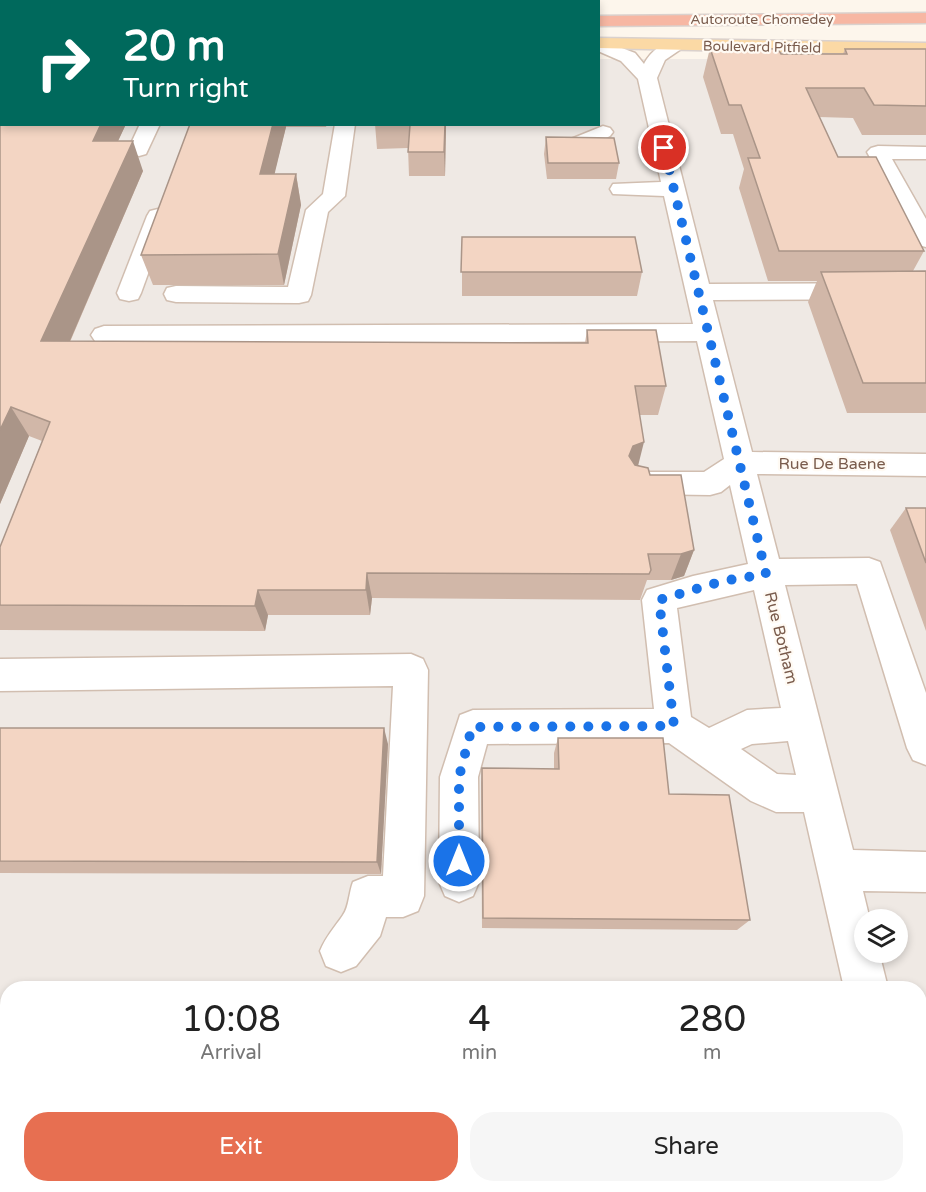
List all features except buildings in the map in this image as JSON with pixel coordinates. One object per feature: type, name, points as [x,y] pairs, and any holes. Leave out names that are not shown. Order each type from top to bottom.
[{"type":"highway","name":"Autoroute Chomedey","points":[[600,21],[926,18]]},
{"type":"highway","points":[[832,19],[926,27]]},
{"type":"main road","name":"Boulevard Pitfield","points":[[600,44],[926,49]]},
{"type":"street","name":"Rue Botham","points":[[600,45],[628,57],[646,78],[864,981]]},
{"type":"street","points":[[646,78],[657,57],[678,45]]},
{"type":"street","points":[[139,150],[149,126]]},
{"type":"street","points":[[176,294],[299,295],[317,210],[334,196],[345,126]]},
{"type":"street","points":[[926,153],[878,152],[926,240]]},
{"type":"street","points":[[621,189],[674,189]]},
{"type":"street","points":[[129,293],[167,192]]},
{"type":"street","points":[[903,200],[926,200]]},
{"type":"street","points":[[699,292],[926,291]]},
{"type":"street","points":[[104,335],[708,332]]},
{"type":"street","points":[[639,483],[710,484],[739,463]]},
{"type":"street","name":"Rue De Baene","points":[[739,463],[926,465]]},
{"type":"street","points":[[674,726],[659,600],[723,581],[766,574],[796,571],[869,571],[926,748]]},
{"type":"street","points":[[0,675],[411,670],[403,896],[368,897],[365,921],[341,951]]},
{"type":"street","points":[[708,748],[747,727],[802,723]]},
{"type":"street","points":[[459,882],[459,777],[472,727],[674,726],[764,788],[777,793],[819,794]]},
{"type":"street","points":[[837,870],[926,872]]},
{"type":"shaded area","points":[[600,59],[926,59],[926,981],[0,981],[0,126],[600,126]]},
{"type":"route","points":[[459,861],[459,777],[472,727],[674,726],[659,600],[723,581],[766,574],[664,148]]}]
